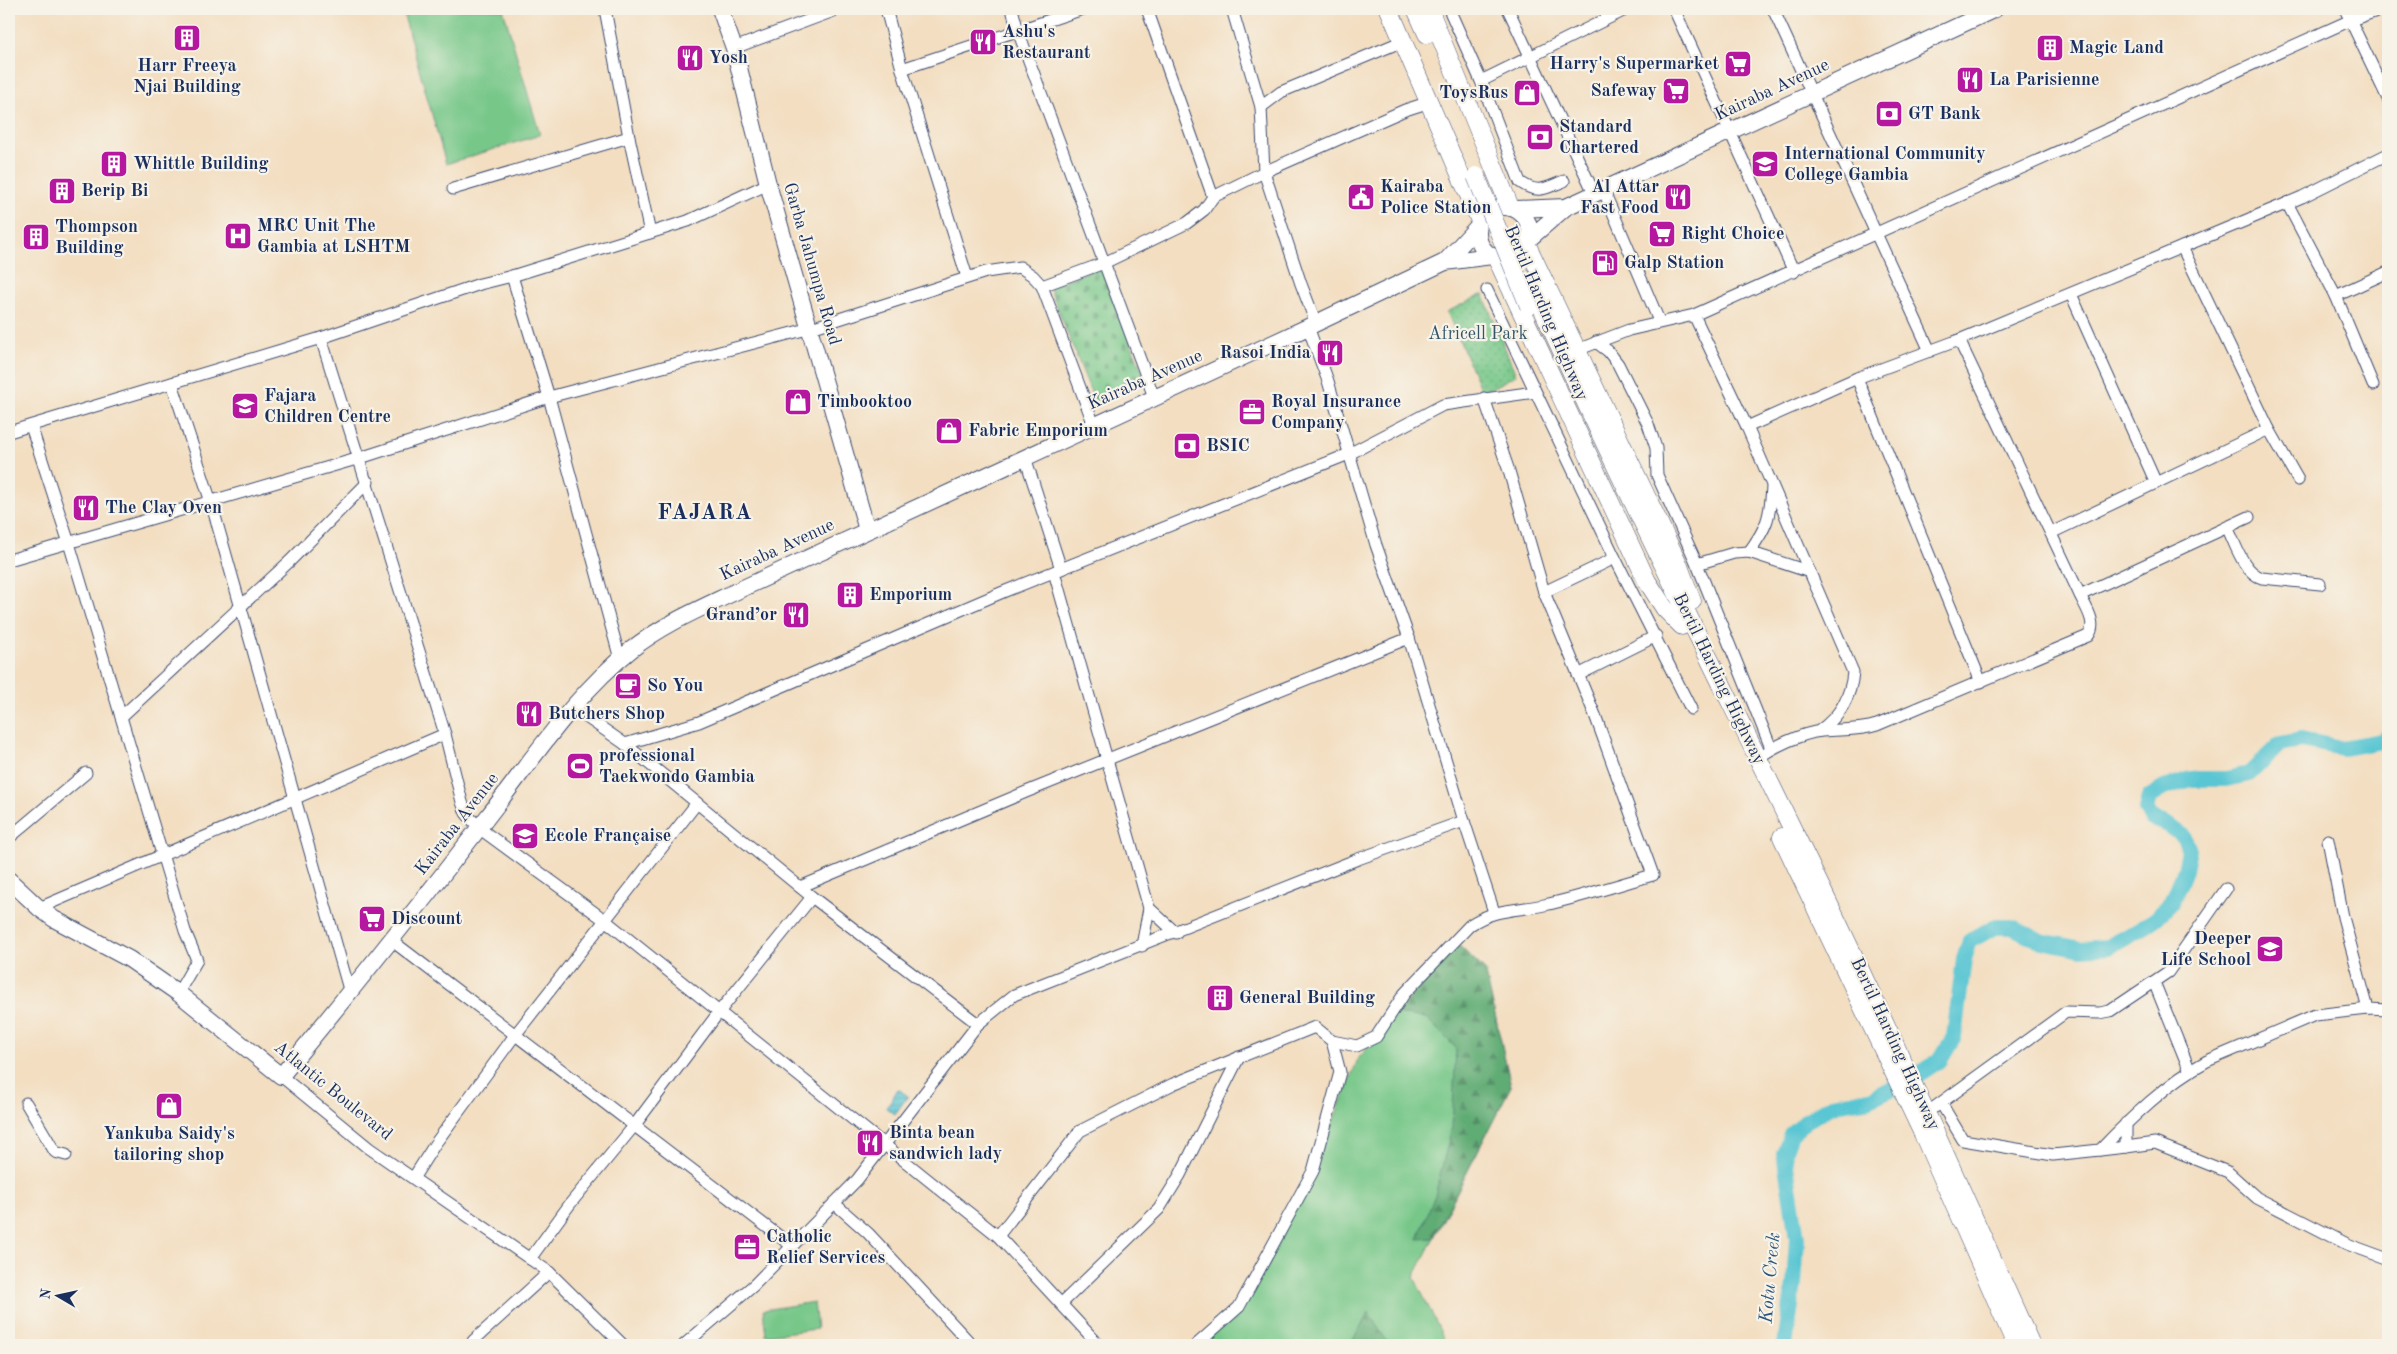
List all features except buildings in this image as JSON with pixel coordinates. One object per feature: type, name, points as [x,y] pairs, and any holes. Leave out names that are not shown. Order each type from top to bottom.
[{"type":"main road","points":[[1389,9],[1430,102],[1479,224]]},
{"type":"main road","name":"Bertil Harding Highway","points":[[1402,9],[1476,176],[1560,378],[1757,759],[1902,1076]]},
{"type":"main road","name":"Bertil Harding Highway","points":[[1416,9],[1571,373],[1677,604]]},
{"type":"main road","points":[[1429,9],[1513,208]]},
{"type":"main road","points":[[1494,257],[1647,581],[1665,609],[1687,624],[1694,607],[1677,562],[1528,242]]},
{"type":"main road","name":"Bertil Harding Highway","points":[[1687,624],[1913,1099],[2016,1345]]},
{"type":"main road","name":"Bertil Harding Highway","points":[[1913,1099],[1934,1108],[2031,1345]]},
{"type":"street","points":[[605,9],[629,137],[650,233]]},
{"type":"street","name":"Garba Jahumpa Road","points":[[720,9],[734,48],[768,184],[867,530]]},
{"type":"street","points":[[734,48],[839,9]]},
{"type":"street","points":[[886,9],[902,69],[968,277]]},
{"type":"street","points":[[1012,9],[1018,31],[1154,397]]},
{"type":"street","points":[[902,69],[1082,9]]},
{"type":"street","points":[[1147,9],[1213,197]]},
{"type":"street","points":[[1232,9],[1261,107],[1264,172],[1301,284],[1376,545],[1410,638],[1464,822],[1494,912]]},
{"type":"street","points":[[1449,9],[1481,81],[1520,182],[1530,189],[1538,190],[1564,181]]},
{"type":"street","points":[[1508,9],[1660,321]]},
{"type":"street","points":[[1481,81],[1628,9]]},
{"type":"street","points":[[1674,9],[1794,272]]},
{"type":"street","points":[[1773,9],[1930,351]]},
{"type":"street","name":"Kairaba Avenue","points":[[1566,207],[1995,9]]},
{"type":"street","points":[[2345,9],[2388,99]]},
{"type":"street","points":[[1577,350],[1660,321],[1694,315],[1794,272],[1874,232],[2351,20],[2382,9]]},
{"type":"street","points":[[1261,107],[1281,92],[1403,41]]},
{"type":"street","points":[[1042,286],[1104,263],[1187,223],[1204,210],[1213,197],[1264,172],[1405,110],[1430,102]]},
{"type":"street","points":[[453,189],[629,137]]},
{"type":"street","points":[[1747,427],[1857,378],[1959,340],[2182,248],[2287,203],[2388,154]]},
{"type":"street","points":[[9,432],[321,338],[480,284],[512,276],[688,221],[768,184]]},
{"type":"street","points":[[2287,203],[2336,296],[2373,385]]},
{"type":"street","points":[[1444,262],[1493,209],[1566,207]]},
{"type":"street","points":[[1444,262],[1514,257],[1566,207]]},
{"type":"street","points":[[1513,208],[1528,222],[1528,242]]},
{"type":"street","points":[[1479,224],[1480,244],[1494,257]]},
{"type":"street","points":[[2182,248],[2269,429],[2298,480]]},
{"type":"street","name":"Kairaba Avenue","points":[[281,1076],[350,993],[573,708],[620,659],[650,636],[680,618],[1444,262]]},
{"type":"street","points":[[9,560],[360,458],[549,397],[810,328],[968,277],[1003,269],[1020,268],[1033,276],[1042,286],[1094,425]]},
{"type":"street","points":[[2336,296],[2388,272]]},
{"type":"street","points":[[512,276],[549,397],[620,659]]},
{"type":"street","points":[[1487,290],[1615,558],[1656,636],[1691,709]]},
{"type":"street","points":[[2071,294],[2156,483]]},
{"type":"street","points":[[1694,315],[1747,427],[1853,672],[1842,708],[1832,721],[1819,731],[1771,748],[1757,759]]},
{"type":"street","points":[[321,338],[368,482],[445,734],[466,813],[480,828],[606,921],[998,1236],[1099,1345]]},
{"type":"street","points":[[1819,731],[1859,730],[1877,725],[2088,636],[2093,625],[1959,340]]},
{"type":"street","points":[[1596,342],[1608,351],[1618,364],[1648,424],[1656,448],[1658,475],[1697,564],[1771,748]]},
{"type":"street","points":[[1857,378],[1981,682]]},
{"type":"street","points":[[172,383],[211,502],[350,993]]},
{"type":"street","points":[[625,744],[699,722],[1057,570],[1349,454],[1443,405],[1535,392]]},
{"type":"street","points":[[998,1236],[1080,1131],[1173,1084],[1315,1027],[1332,1041],[1356,1046],[1376,1037],[1404,994],[1470,925],[1494,912],[1544,905],[1653,875],[1578,675],[1544,592],[1509,471],[1484,398]]},
{"type":"street","points":[[31,426],[69,543],[185,931],[197,960],[178,993]]},
{"type":"street","points":[[2051,533],[2269,429]]},
{"type":"street","points":[[1025,457],[1057,570],[1106,760],[1149,908],[1142,946]]},
{"type":"street","points":[[121,717],[240,608],[368,482]]},
{"type":"street","points":[[1749,552],[1764,531],[1770,506],[1772,485]]},
{"type":"street","points":[[2080,595],[2249,517]]},
{"type":"street","points":[[2227,527],[2253,575],[2262,578],[2320,584]]},
{"type":"street","points":[[1697,564],[1734,553],[1749,552],[1810,572]]},
{"type":"street","points":[[1544,592],[1615,558]]},
{"type":"street","points":[[1578,675],[1656,636]]},
{"type":"street","points":[[800,887],[1106,760],[1410,638]]},
{"type":"street","points":[[573,708],[625,744],[812,897],[978,1024]]},
{"type":"street","points":[[39,908],[445,734]]},
{"type":"street","points":[[9,838],[86,773]]},
{"type":"street","points":[[414,1177],[435,1144],[515,1035],[698,803]]},
{"type":"street","points":[[684,1345],[754,1285],[857,1180],[978,1024],[1014,995],[1176,933],[1358,859],[1464,822]]},
{"type":"street","points":[[2328,840],[2343,917],[2368,1009]]},
{"type":"street","name":"Atlantic Boulevard","points":[[9,880],[39,908],[65,926],[129,959],[178,993],[369,1148],[414,1177],[549,1272],[623,1345]]},
{"type":"street","points":[[2226,889],[2168,972],[2110,1011],[2100,1013],[2066,1012],[1934,1108],[1963,1140],[2053,1155],[2155,1143],[2228,1172],[2257,1198],[2347,1244],[2388,1259]]},
{"type":"street","points":[[530,1259],[570,1204],[634,1126],[719,1012],[812,897]]},
{"type":"street","points":[[1149,908],[1176,933]]},
{"type":"street","points":[[390,940],[792,1246]]},
{"type":"street","points":[[2154,982],[2190,1071]]},
{"type":"street","points":[[2100,1150],[2126,1123],[2190,1071],[2224,1054],[2315,1016],[2368,1009],[2388,1010]]},
{"type":"street","points":[[1196,1345],[1239,1307],[1313,1171],[1340,1072],[1332,1041]]},
{"type":"street","points":[[1061,1304],[1159,1209],[1180,1175],[1239,1057]]},
{"type":"street","points":[[26,1104],[55,1152],[66,1155]]},
{"type":"street","points":[[2126,1123],[2126,1147]]},
{"type":"street","points":[[834,1203],[868,1233],[972,1345]]},
{"type":"street","points":[[473,1341],[549,1272]]},
{"type":"green space","points":[[402,9],[503,9],[540,135],[446,164]]},
{"type":"green space","points":[[1100,267],[1146,381],[1095,402],[1049,287]]},
{"type":"green space","name":"Africell Park","points":[[1483,294],[1516,375],[1482,393],[1447,312]]},
{"type":"green space","points":[[1456,943],[1485,970],[1511,1086],[1414,1277],[1447,1345],[1195,1345],[1239,1307],[1313,1171],[1358,1059]]},
{"type":"green space","points":[[1456,943],[1485,970],[1511,1086],[1433,1238],[1418,1239],[1435,1195],[1452,1127],[1456,1048],[1426,1018],[1396,1014]]},
{"type":"green space","points":[[814,1302],[817,1329],[766,1335],[763,1310]]},
{"type":"green space","points":[[1369,1312],[1389,1345],[1350,1345]]},
{"type":"water","points":[[898,1089],[908,1096],[895,1114],[886,1108]]},
{"type":"waterway","name":"Kotu Creek","points":[[1785,1345],[1794,1284],[1797,1238],[1784,1153],[1791,1134],[1806,1121],[1832,1105],[1870,1099],[1916,1076],[1940,1060],[1954,1037],[1964,959],[1970,941],[1994,927],[2012,927],[2041,941],[2082,949],[2108,947],[2153,921],[2172,902],[2185,870],[2189,850],[2184,837],[2166,824],[2152,819],[2146,810],[2149,797],[2164,788],[2190,779],[2226,779],[2249,774],[2280,744],[2301,740],[2342,748],[2382,741],[2388,735]]},
{"type":"place","name":"Harr Freeya Njai Building","points":[[187,38]]},
{"type":"place","name":"Ashu's Restaurant","points":[[983,42]]},
{"type":"place","name":"Magic Land","points":[[2050,48]]},
{"type":"place","name":"Yosh","points":[[690,58]]},
{"type":"place","name":"Harry's Supermarket","points":[[1738,64]]},
{"type":"place","name":"La Parisienne","points":[[1970,80]]},
{"type":"place","name":"Safeway","points":[[1676,91]]},
{"type":"place","name":"ToysRus","points":[[1527,93]]},
{"type":"place","name":"GT Bank","points":[[1889,114]]},
{"type":"place","name":"Standard Chartered","points":[[1540,137]]},
{"type":"place","name":"Whittle Building","points":[[114,164]]},
{"type":"place","name":"International Community College Gambia","points":[[1765,164]]},
{"type":"place","name":"Berip Bi","points":[[62,191]]},
{"type":"place","name":"Kairaba Police Station","points":[[1361,197]]},
{"type":"place","name":"Al Attar Fast Food","points":[[1678,197]]},
{"type":"place","name":"Right Choice","points":[[1662,234]]},
{"type":"place","name":"MRC Unit The Gambia at LSHTM","points":[[238,236]]},
{"type":"place","name":"Thompson Building","points":[[36,237]]},
{"type":"place","name":"Galp Station","points":[[1605,263]]},
{"type":"place","name":"Rasoi India","points":[[1330,353]]},
{"type":"place","name":"Timbooktoo","points":[[798,402]]},
{"type":"place","name":"Fajara Children Centre","points":[[245,406]]},
{"type":"place","name":"Royal Insurance Company","points":[[1252,412]]},
{"type":"place","name":"Fabric Emporium","points":[[949,431]]},
{"type":"place","name":"BSIC","points":[[1187,446]]},
{"type":"place","name":"The Clay Oven","points":[[86,508]]},
{"type":"place","name":"Emporium","points":[[850,595]]},
{"type":"place","name":"Grand’or","points":[[796,615]]},
{"type":"place","name":"So You","points":[[628,686]]},
{"type":"place","name":"Butchers Shop","points":[[529,714]]},
{"type":"place","name":"professional Taekwondo Gambia","points":[[580,766]]},
{"type":"place","name":"Ecole Française","points":[[525,836]]},
{"type":"place","name":"Discount","points":[[372,919]]},
{"type":"place","name":"Deeper Life School","points":[[2270,949]]},
{"type":"place","name":"General Building","points":[[1220,998]]},
{"type":"place","name":"Yankuba Saidy's tailoring shop","points":[[169,1106]]},
{"type":"place","name":"Binta bean sandwich lady","points":[[870,1143]]},
{"type":"place","name":"Catholic Relief Services","points":[[747,1247]]},
{"type":"district","name":"FAJARA","points":[[705,513]]}]
